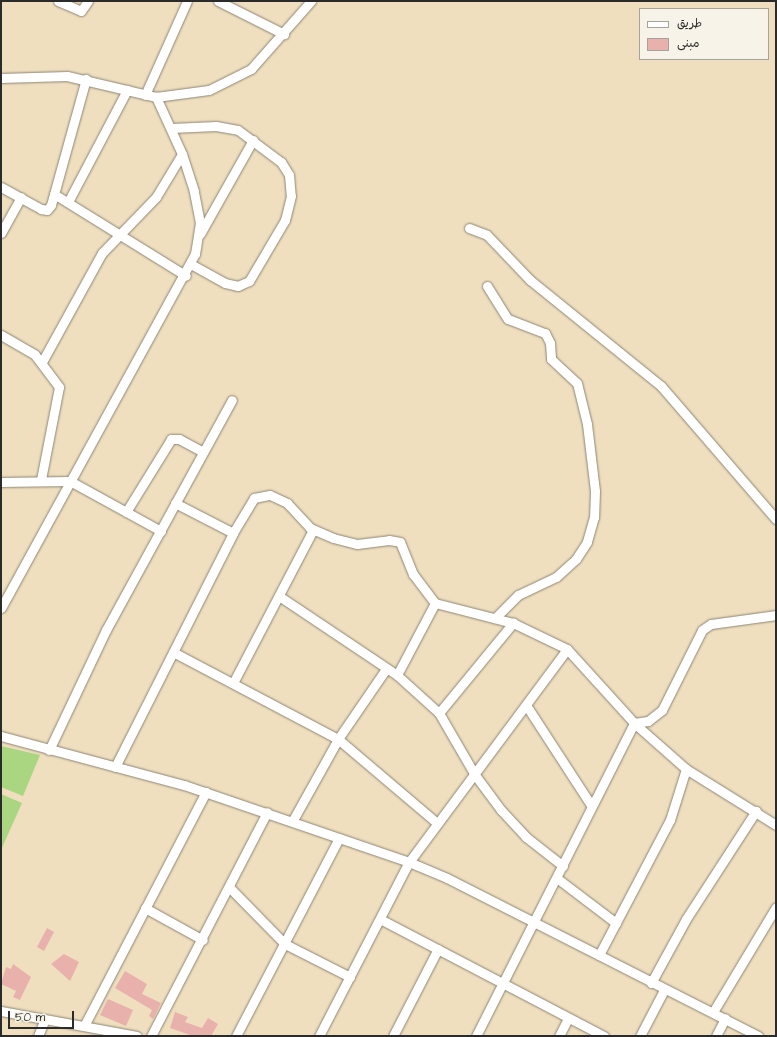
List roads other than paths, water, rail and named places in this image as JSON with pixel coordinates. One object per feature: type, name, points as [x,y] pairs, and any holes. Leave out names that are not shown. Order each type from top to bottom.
[{"type":"street","points":[[58,1],[81,11],[88,1]]},
{"type":"street","points":[[145,95],[187,1]]},
{"type":"street","points":[[218,1],[284,34]]},
{"type":"street","points":[[1,78],[26,75],[86,79],[156,97],[209,90],[230,82],[251,69],[284,34],[311,1]]},
{"type":"street","points":[[1,186],[47,210],[54,194],[86,79]]},
{"type":"street","points":[[68,202],[127,90]]},
{"type":"street","points":[[1,608],[70,481],[192,265],[199,235],[198,207],[182,154],[156,97]]},
{"type":"street","points":[[171,128],[231,128],[253,140],[281,162],[290,175],[291,196],[285,220],[255,274],[243,285],[225,283],[192,265]]},
{"type":"street","points":[[199,235],[253,140]]},
{"type":"street","points":[[42,362],[99,258],[156,197],[182,154]]},
{"type":"street","points":[[54,194],[186,276]]},
{"type":"street","points":[[1,233],[21,197]]},
{"type":"street","points":[[469,228],[487,235],[535,284],[661,386],[776,519]]},
{"type":"street","points":[[487,286],[508,319],[545,333],[550,343],[551,359],[577,383],[587,424],[595,491],[594,517],[587,542],[576,559],[556,577],[518,595],[495,618]]},
{"type":"street","points":[[1,335],[42,362],[59,388],[41,480]]},
{"type":"street","points":[[49,750],[106,630],[232,400]]},
{"type":"street","points":[[126,512],[171,439],[179,439],[203,452]]},
{"type":"street","points":[[1,482],[41,480],[70,481],[160,531]]},
{"type":"street","points":[[115,767],[233,533],[254,498],[270,495],[287,503],[313,530],[357,544],[389,540],[400,542],[413,574],[435,603],[513,623],[567,649],[634,723],[686,769],[756,811],[776,825]]},
{"type":"street","points":[[175,503],[233,533]]},
{"type":"street","points":[[233,683],[313,530]]},
{"type":"street","points":[[279,596],[397,675],[439,713],[475,775],[526,837],[563,866]]},
{"type":"street","points":[[397,675],[435,603]]},
{"type":"street","points":[[634,723],[648,721],[662,710],[702,630],[711,624],[776,615]]},
{"type":"street","points":[[439,713],[513,623]]},
{"type":"street","points":[[319,1036],[409,862],[567,649]]},
{"type":"street","points":[[173,652],[338,739],[437,824]]},
{"type":"street","points":[[293,820],[338,739],[386,669]]},
{"type":"street","points":[[526,705],[591,805]]},
{"type":"street","points":[[476,1036],[532,924],[558,879],[591,805],[634,723]]},
{"type":"street","points":[[1,736],[206,792],[293,820],[339,838],[409,862],[447,878],[532,924],[599,955],[664,990],[713,1012],[758,1036]]},
{"type":"street","points":[[599,955],[670,820],[686,769]]},
{"type":"street","points":[[84,1026],[206,792]]},
{"type":"street","points":[[651,982],[686,918],[756,811]]},
{"type":"street","points":[[151,1036],[203,940],[267,812]]},
{"type":"street","points":[[236,1036],[286,944],[339,838]]},
{"type":"street","points":[[558,879],[616,923]]},
{"type":"street","points":[[229,887],[286,944],[350,977]]},
{"type":"street","points":[[713,1012],[776,907]]},
{"type":"street","points":[[145,908],[203,940]]},
{"type":"street","points":[[380,919],[604,1036]]},
{"type":"street","points":[[393,1036],[438,949]]},
{"type":"street","points":[[640,1036],[664,990]]},
{"type":"street","points":[[1,1011],[137,1036]]},
{"type":"street","points":[[559,1036],[568,1018]]},
{"type":"street","points":[[716,1036],[725,1018]]},
{"type":"street","points":[[38,1036],[45,1019]]}]
